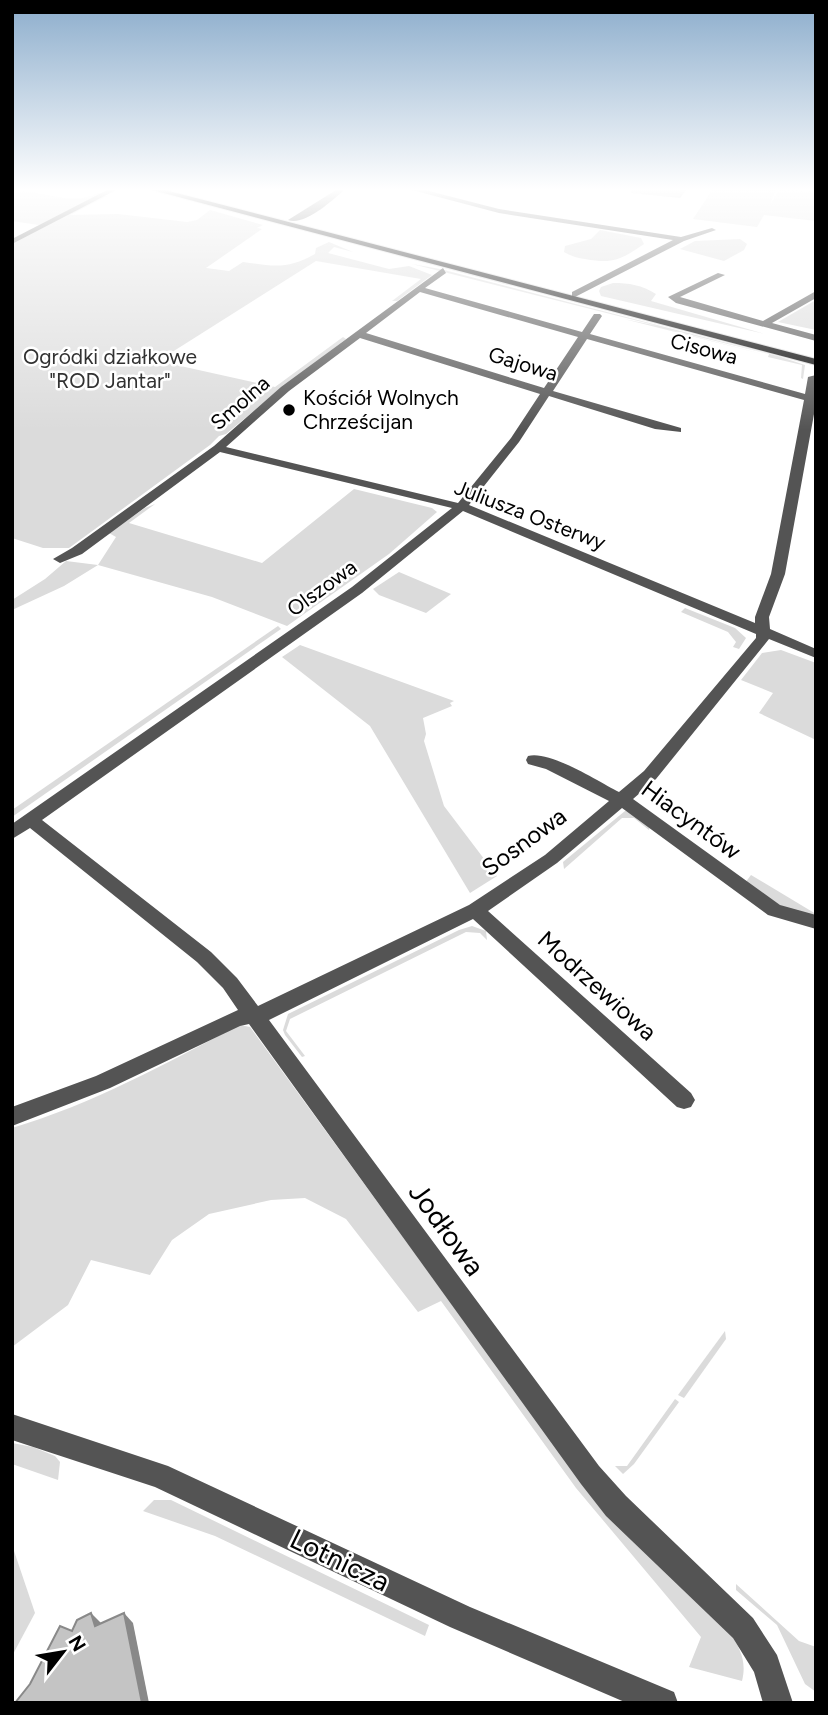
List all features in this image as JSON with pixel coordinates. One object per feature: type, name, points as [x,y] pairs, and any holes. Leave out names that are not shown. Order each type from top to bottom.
[{"type":"main road","points":[[450,270],[814,369]]},
{"type":"main road","points":[[483,270],[816,354]]},
{"type":"street","points":[[575,294],[621,270]]},
{"type":"street","name":"Smolna","points":[[60,559],[77,551],[218,448],[285,388],[443,271]]},
{"type":"street","points":[[721,275],[673,297],[679,301],[816,338]]},
{"type":"street","name":"Gajowa","points":[[418,289],[583,335]]},
{"type":"street","points":[[764,324],[816,294]]},
{"type":"street","name":"Olszowa","points":[[22,827],[357,590],[462,506],[516,440],[597,316]]},
{"type":"street","name":"Gajowa","points":[[358,334],[659,427],[677,430]]},
{"type":"street","name":"Cisowa","points":[[583,335],[812,399]]},
{"type":"street","name":"Sosnowa","points":[[12,1117],[103,1082],[237,1017],[266,1013],[475,910],[551,859],[623,800],[672,752],[756,649],[764,632],[762,617],[778,574],[812,399],[814,369]]},
{"type":"street","name":"Juliusza Osterwy","points":[[218,448],[462,506],[816,654]]},
{"type":"street","name":"Hiacyntów","points":[[534,760],[552,765],[623,800],[760,902],[785,915],[816,922]]},
{"type":"street","name":"Jodłowa","points":[[22,827],[204,957],[230,983],[590,1475],[616,1506],[743,1628],[767,1665],[778,1703]]},
{"type":"street","name":"Modrzewiowa","points":[[475,910],[684,1100]]},
{"type":"street","name":"Lotnicza","points":[[12,1427],[159,1475],[460,1617],[663,1703]]},
{"type":"green space","name":"Ogródki działkowe \"ROD Jantar\"","points":[[12,270],[302,270],[158,361],[275,387],[343,337],[346,339],[226,434],[219,436],[69,548],[43,548],[12,538]]},
{"type":"green space","points":[[369,270],[419,270],[432,275],[397,301],[392,301],[421,279]]},
{"type":"green space","points":[[436,270],[444,270],[816,366],[781,357],[805,365],[803,379],[802,365],[768,357],[769,354],[624,319],[658,326]]},
{"type":"green space","points":[[613,283],[630,284],[656,294],[651,301],[765,334],[601,296],[601,287]]},
{"type":"green space","points":[[816,300],[816,330],[778,322]]},
{"type":"green space","points":[[354,489],[432,508],[437,512],[389,554],[287,626],[212,597],[98,565],[116,537],[109,533],[155,504],[129,523],[262,563]]},
{"type":"green space","points":[[66,561],[98,565],[64,586],[12,610],[12,600],[45,579]]},
{"type":"green space","points":[[399,572],[451,594],[426,613],[379,595],[373,589]]},
{"type":"green space","points":[[685,608],[735,628],[746,638],[739,649],[733,647],[736,642],[728,632],[681,612]]},
{"type":"green space","points":[[278,626],[281,629],[12,817],[12,810]]},
{"type":"green space","points":[[300,645],[454,701],[450,703],[452,706],[423,718],[426,734],[424,741],[444,806],[497,876],[470,893],[370,726],[282,657]]},
{"type":"green space","points":[[781,650],[816,663],[816,740],[759,713],[773,693],[741,680],[762,653]]},
{"type":"green space","points":[[625,811],[630,811],[650,826],[649,830],[634,818],[622,818],[564,869],[563,862]]},
{"type":"green space","points":[[751,875],[816,914],[816,917],[787,909],[761,895],[745,883]]},
{"type":"green space","points":[[472,926],[486,931],[487,940],[480,933],[466,932],[290,1019],[286,1031],[305,1056],[302,1057],[285,1035],[283,1030],[288,1014]]},
{"type":"green space","points":[[240,1025],[250,1027],[595,1501],[730,1632],[742,1655],[742,1681],[689,1667],[701,1637],[576,1488],[441,1301],[418,1312],[346,1219],[305,1198],[271,1200],[209,1214],[172,1240],[150,1275],[91,1260],[68,1305],[12,1347],[12,1128],[100,1095]]},
{"type":"green space","points":[[725,1331],[726,1339],[684,1398],[678,1395]]},
{"type":"green space","points":[[675,1399],[679,1402],[634,1464],[623,1474],[615,1466],[627,1466]]},
{"type":"green space","points":[[12,1443],[33,1447],[55,1456],[60,1462],[58,1480],[12,1464]]},
{"type":"green space","points":[[154,1500],[171,1500],[429,1625],[425,1636],[215,1536],[143,1511]]},
{"type":"green space","points":[[12,1545],[35,1613],[12,1656]]},
{"type":"green space","points":[[736,1584],[799,1641],[816,1647],[816,1692],[805,1684],[777,1625],[736,1590]]},
{"type":"building","points":[[91,1613],[95,1626],[124,1613],[142,1703],[15,1703],[30,1684],[60,1626],[72,1631],[77,1620]]},
{"type":"place","name":"Kościół Wolnych Chrześcijan","points":[[289,410]]}]
